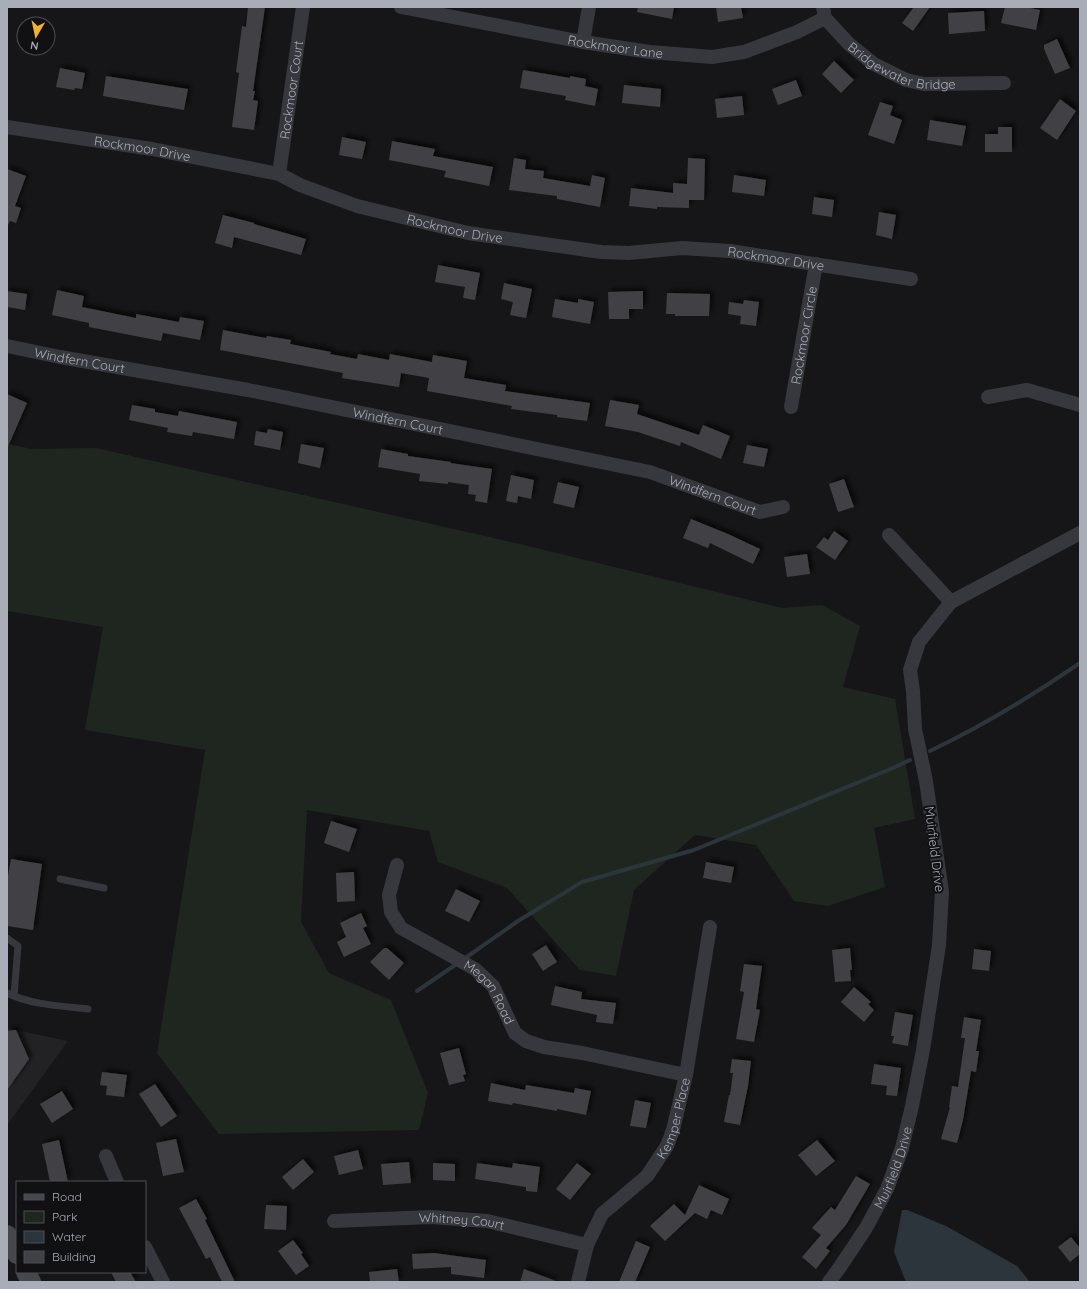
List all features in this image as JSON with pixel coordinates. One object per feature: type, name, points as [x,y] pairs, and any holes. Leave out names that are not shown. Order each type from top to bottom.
[{"type":"main road","points":[[7,1235],[16,1252]]},
{"type":"main road","points":[[26,1273],[31,1282]]},
{"type":"street","name":"Rockmoor Court","points":[[279,174],[303,7]]},
{"type":"street","name":"Rockmoor Lane","points":[[402,7],[583,42],[650,52],[712,57],[744,52],[797,32],[824,13]]},
{"type":"street","points":[[583,42],[589,7]]},
{"type":"street","name":"Bridgewater Bridge","points":[[824,13],[849,44],[874,64],[906,80],[924,84],[1004,83]]},
{"type":"street","name":"Rockmoor Drive","points":[[7,127],[152,149],[279,174],[300,185],[358,206],[468,233],[601,252],[629,253],[682,248],[730,251],[911,279]]},
{"type":"street","name":"Rockmoor Circle","points":[[791,407],[816,264]]},
{"type":"street","name":"Windfern Court","points":[[7,346],[256,392],[650,472],[760,512],[783,507]]},
{"type":"street","points":[[988,397],[1027,390],[1080,405]]},
{"type":"street","name":"Muirfield Drive","points":[[829,1282],[866,1228],[887,1189],[902,1148],[923,1050],[939,944],[942,892],[926,781],[915,729],[913,691],[910,670],[919,642],[951,602],[1080,533]]},
{"type":"street","points":[[889,535],[951,602]]},
{"type":"street","name":"Megan Road","points":[[397,865],[389,895],[391,912],[401,928],[475,969],[493,986],[515,1033],[526,1041],[544,1047],[582,1053],[686,1075]]},
{"type":"street","name":"Kemper Place","points":[[578,1282],[586,1244],[602,1214],[647,1176],[667,1146],[673,1130],[686,1075],[710,926]]},
{"type":"street","points":[[106,1156],[117,1181]]},
{"type":"street","name":"Whitney Court","points":[[334,1222],[431,1217],[487,1221],[586,1244]]},
{"type":"street","points":[[146,1248],[162,1282]]},
{"type":"lane","points":[[60,879],[104,888]]},
{"type":"lane","points":[[7,938],[18,946],[10,995],[46,1004],[88,1010]]},
{"type":"shaded area","points":[[7,1028],[68,1041],[7,1125]]},
{"type":"green space","points":[[7,444],[32,449],[96,448],[524,545],[782,608],[822,605],[860,626],[843,687],[895,699],[915,819],[874,828],[885,887],[828,906],[794,901],[756,845],[695,835],[634,890],[616,976],[580,970],[507,888],[438,862],[429,831],[307,810],[301,922],[329,973],[391,1000],[428,1093],[419,1130],[219,1134],[157,1053],[205,750],[85,730],[103,627],[7,611]]},
{"type":"water","points":[[902,1210],[907,1210],[946,1226],[1017,1266],[1030,1282],[906,1282],[894,1252]]},
{"type":"building","points":[[248,7],[265,7],[253,91],[255,91],[253,100],[258,101],[254,130],[232,127],[239,73],[236,72],[242,26],[246,27]]},
{"type":"building","points":[[638,7],[674,7],[672,19],[637,12]]},
{"type":"building","points":[[716,7],[741,7],[743,18],[718,22]]},
{"type":"building","points":[[914,7],[930,7],[913,31],[902,23]]},
{"type":"building","points":[[1005,7],[1025,7],[1040,10],[1036,30],[1001,23]]},
{"type":"building","points":[[984,11],[985,31],[949,34],[948,13]]},
{"type":"building","points":[[1057,39],[1070,68],[1055,74],[1044,49],[1044,45]]},
{"type":"building","points":[[834,61],[854,80],[841,93],[822,74]]},
{"type":"building","points":[[60,68],[85,73],[82,89],[75,88],[74,90],[56,87]]},
{"type":"building","points":[[523,70],[570,78],[570,76],[586,79],[585,86],[598,89],[595,106],[565,100],[566,96],[520,88]]},
{"type":"building","points":[[106,76],[188,89],[184,110],[103,96]]},
{"type":"building","points":[[796,80],[802,96],[778,105],[772,89]]},
{"type":"building","points":[[624,85],[661,89],[660,107],[622,103]]},
{"type":"building","points":[[742,96],[744,115],[717,118],[715,99]]},
{"type":"building","points":[[1060,99],[1076,111],[1057,140],[1040,128]]},
{"type":"building","points":[[880,102],[893,106],[890,115],[902,120],[894,144],[868,135]]},
{"type":"building","points":[[930,120],[966,126],[962,146],[927,140]]},
{"type":"building","points":[[998,127],[1012,127],[1012,152],[985,152],[985,134],[998,134]]},
{"type":"building","points":[[342,137],[366,142],[362,159],[339,155]]},
{"type":"building","points":[[392,141],[435,149],[433,156],[493,167],[489,186],[444,177],[446,171],[389,160]]},
{"type":"building","points":[[514,158],[526,160],[525,169],[544,171],[543,178],[590,186],[592,175],[605,178],[600,207],[557,199],[557,196],[509,190]]},
{"type":"building","points":[[688,158],[705,159],[704,200],[689,200],[689,208],[657,207],[657,209],[629,206],[631,188],[673,193],[673,183],[687,184]]},
{"type":"building","points":[[7,169],[26,176],[15,206],[21,208],[16,223],[10,221],[8,225],[7,225]]},
{"type":"building","points":[[734,175],[766,180],[764,196],[732,192]]},
{"type":"building","points":[[814,197],[834,200],[832,217],[812,214]]},
{"type":"building","points":[[879,212],[896,215],[892,239],[876,235]]},
{"type":"building","points":[[223,215],[306,239],[301,255],[234,237],[232,248],[215,243]]},
{"type":"building","points":[[438,265],[480,273],[475,300],[463,298],[465,287],[435,282]]},
{"type":"building","points":[[504,283],[532,289],[526,318],[510,315],[513,302],[501,299]]},
{"type":"building","points":[[57,290],[84,296],[82,307],[136,318],[136,314],[179,322],[180,317],[204,321],[200,340],[163,333],[161,341],[89,327],[89,323],[52,315]]},
{"type":"building","points":[[7,291],[27,294],[25,310],[7,307]]},
{"type":"building","points":[[643,291],[643,309],[629,309],[629,319],[609,319],[608,292]]},
{"type":"building","points":[[667,293],[710,294],[709,316],[675,316],[675,314],[666,314]]},
{"type":"building","points":[[555,299],[578,303],[578,299],[594,302],[590,324],[552,317]]},
{"type":"building","points":[[744,300],[759,302],[756,326],[740,324],[741,316],[728,314],[729,302],[743,304]]},
{"type":"building","points":[[223,330],[266,338],[267,336],[291,340],[290,344],[357,359],[358,354],[389,360],[390,354],[432,362],[433,355],[467,361],[464,378],[506,385],[505,391],[590,403],[587,421],[557,417],[557,415],[511,409],[512,406],[427,391],[429,378],[401,373],[399,387],[342,378],[343,373],[220,350]]},
{"type":"building","points":[[7,394],[27,403],[7,449]]},
{"type":"building","points":[[610,400],[639,405],[637,414],[699,435],[703,425],[730,436],[721,459],[681,442],[680,446],[638,432],[605,426]]},
{"type":"building","points":[[132,405],[155,409],[155,412],[178,416],[179,411],[237,422],[234,439],[193,432],[192,436],[167,432],[168,428],[129,420]]},
{"type":"building","points":[[268,429],[283,432],[280,450],[254,445],[256,431],[267,433]]},
{"type":"building","points":[[301,444],[324,448],[320,468],[298,463]]},
{"type":"building","points":[[747,445],[768,449],[764,467],[743,463]]},
{"type":"building","points":[[381,449],[408,454],[408,456],[492,469],[487,503],[475,501],[476,495],[468,494],[469,485],[448,482],[448,484],[419,481],[420,474],[378,467]]},
{"type":"building","points":[[511,475],[534,480],[531,499],[518,496],[517,503],[506,501]]},
{"type":"building","points":[[844,479],[854,507],[838,512],[829,484]]},
{"type":"building","points":[[558,482],[579,487],[574,508],[553,503]]},
{"type":"building","points":[[691,519],[760,549],[753,564],[710,543],[708,548],[683,538]]},
{"type":"building","points":[[834,531],[848,541],[835,560],[816,547],[824,537],[828,540]]},
{"type":"building","points":[[807,554],[810,574],[787,577],[784,557]]},
{"type":"building","points":[[331,821],[357,829],[349,852],[324,843]]},
{"type":"building","points":[[11,859],[42,864],[33,930],[7,926],[7,876]]},
{"type":"building","points":[[706,862],[734,867],[731,883],[703,878]]},
{"type":"building","points":[[354,872],[355,901],[337,902],[336,873]]},
{"type":"building","points":[[456,889],[480,901],[469,922],[445,911]]},
{"type":"building","points":[[361,913],[367,926],[363,928],[371,944],[344,957],[337,942],[346,937],[340,923]]},
{"type":"building","points":[[546,945],[557,962],[543,971],[532,954]]},
{"type":"building","points":[[384,948],[387,948],[404,963],[389,980],[370,962]]},
{"type":"building","points":[[850,948],[852,970],[850,970],[851,981],[835,982],[832,950]]},
{"type":"building","points":[[974,949],[991,951],[989,971],[972,969]]},
{"type":"building","points":[[744,964],[762,966],[756,1009],[760,1010],[754,1042],[736,1039],[744,992],[740,991]]},
{"type":"building","points":[[555,986],[582,992],[581,999],[616,1003],[613,1024],[596,1022],[597,1015],[551,1005]]},
{"type":"building","points":[[854,987],[871,1002],[868,1004],[874,1010],[864,1022],[841,1002]]},
{"type":"building","points":[[895,1012],[913,1015],[908,1046],[892,1043],[894,1036],[891,1036]]},
{"type":"building","points":[[964,1017],[981,1020],[976,1051],[979,1051],[976,1072],[971,1071],[963,1120],[957,1143],[941,1139],[950,1107],[952,1086],[958,1087],[965,1038],[961,1038]]},
{"type":"building","points":[[16,1030],[29,1059],[7,1090],[7,1031]]},
{"type":"building","points":[[459,1048],[466,1074],[463,1075],[465,1081],[449,1085],[440,1053]]},
{"type":"building","points":[[732,1059],[751,1061],[748,1086],[740,1125],[724,1122],[733,1073],[730,1073]]},
{"type":"building","points":[[874,1064],[901,1068],[897,1096],[886,1095],[887,1086],[871,1084]]},
{"type":"building","points":[[102,1072],[127,1075],[124,1097],[106,1095],[107,1086],[100,1085]]},
{"type":"building","points":[[491,1083],[525,1090],[526,1085],[574,1093],[575,1088],[591,1091],[586,1115],[557,1109],[557,1111],[513,1103],[512,1105],[488,1101]]},
{"type":"building","points":[[155,1084],[177,1116],[161,1127],[139,1094]]},
{"type":"building","points":[[62,1091],[73,1109],[52,1123],[40,1104]]},
{"type":"building","points":[[635,1100],[651,1103],[646,1128],[630,1126]]},
{"type":"building","points":[[176,1139],[184,1172],[163,1176],[156,1143]]},
{"type":"building","points":[[59,1140],[68,1181],[50,1181],[42,1144]]},
{"type":"building","points":[[817,1140],[835,1161],[816,1176],[798,1155]]},
{"type":"building","points":[[358,1150],[363,1169],[339,1175],[334,1156]]},
{"type":"building","points":[[303,1159],[314,1172],[293,1190],[282,1177]]},
{"type":"building","points":[[409,1162],[411,1183],[383,1185],[381,1164]]},
{"type":"building","points":[[433,1163],[455,1164],[455,1181],[433,1180]]},
{"type":"building","points":[[477,1163],[512,1168],[513,1163],[540,1167],[537,1192],[526,1191],[526,1187],[475,1179]]},
{"type":"building","points":[[577,1163],[591,1174],[570,1200],[556,1189]]},
{"type":"building","points":[[856,1176],[870,1184],[846,1225],[826,1248],[830,1251],[816,1269],[802,1257],[821,1235],[812,1228],[831,1207],[835,1210]]},
{"type":"building","points":[[699,1185],[729,1199],[722,1215],[711,1210],[707,1219],[695,1213],[665,1241],[650,1226],[674,1204],[685,1215]]},
{"type":"building","points":[[196,1199],[207,1219],[205,1220],[235,1282],[222,1282],[210,1257],[206,1259],[179,1208]]},
{"type":"building","points":[[266,1205],[287,1206],[286,1230],[264,1229]]},
{"type":"building","points":[[1071,1237],[1080,1248],[1080,1254],[1070,1262],[1058,1247]]},
{"type":"building","points":[[293,1240],[303,1253],[301,1254],[309,1266],[296,1275],[278,1251]]},
{"type":"building","points":[[636,1241],[650,1247],[635,1282],[619,1282]]},
{"type":"building","points":[[434,1253],[486,1260],[484,1278],[451,1274],[451,1267],[413,1269],[412,1254]]},
{"type":"building","points":[[397,1269],[399,1282],[370,1282],[369,1272]]},
{"type":"building","points":[[524,1269],[556,1281],[556,1282],[520,1282]]},
{"type":"building","points":[[112,1273],[131,1273],[136,1282],[116,1282]]},
{"type":"waterway","points":[[930,751],[1006,710],[1080,663]]},
{"type":"waterway","points":[[464,959],[518,921],[582,882],[694,850],[910,760]]},
{"type":"waterway","points":[[417,991],[458,963]]}]
